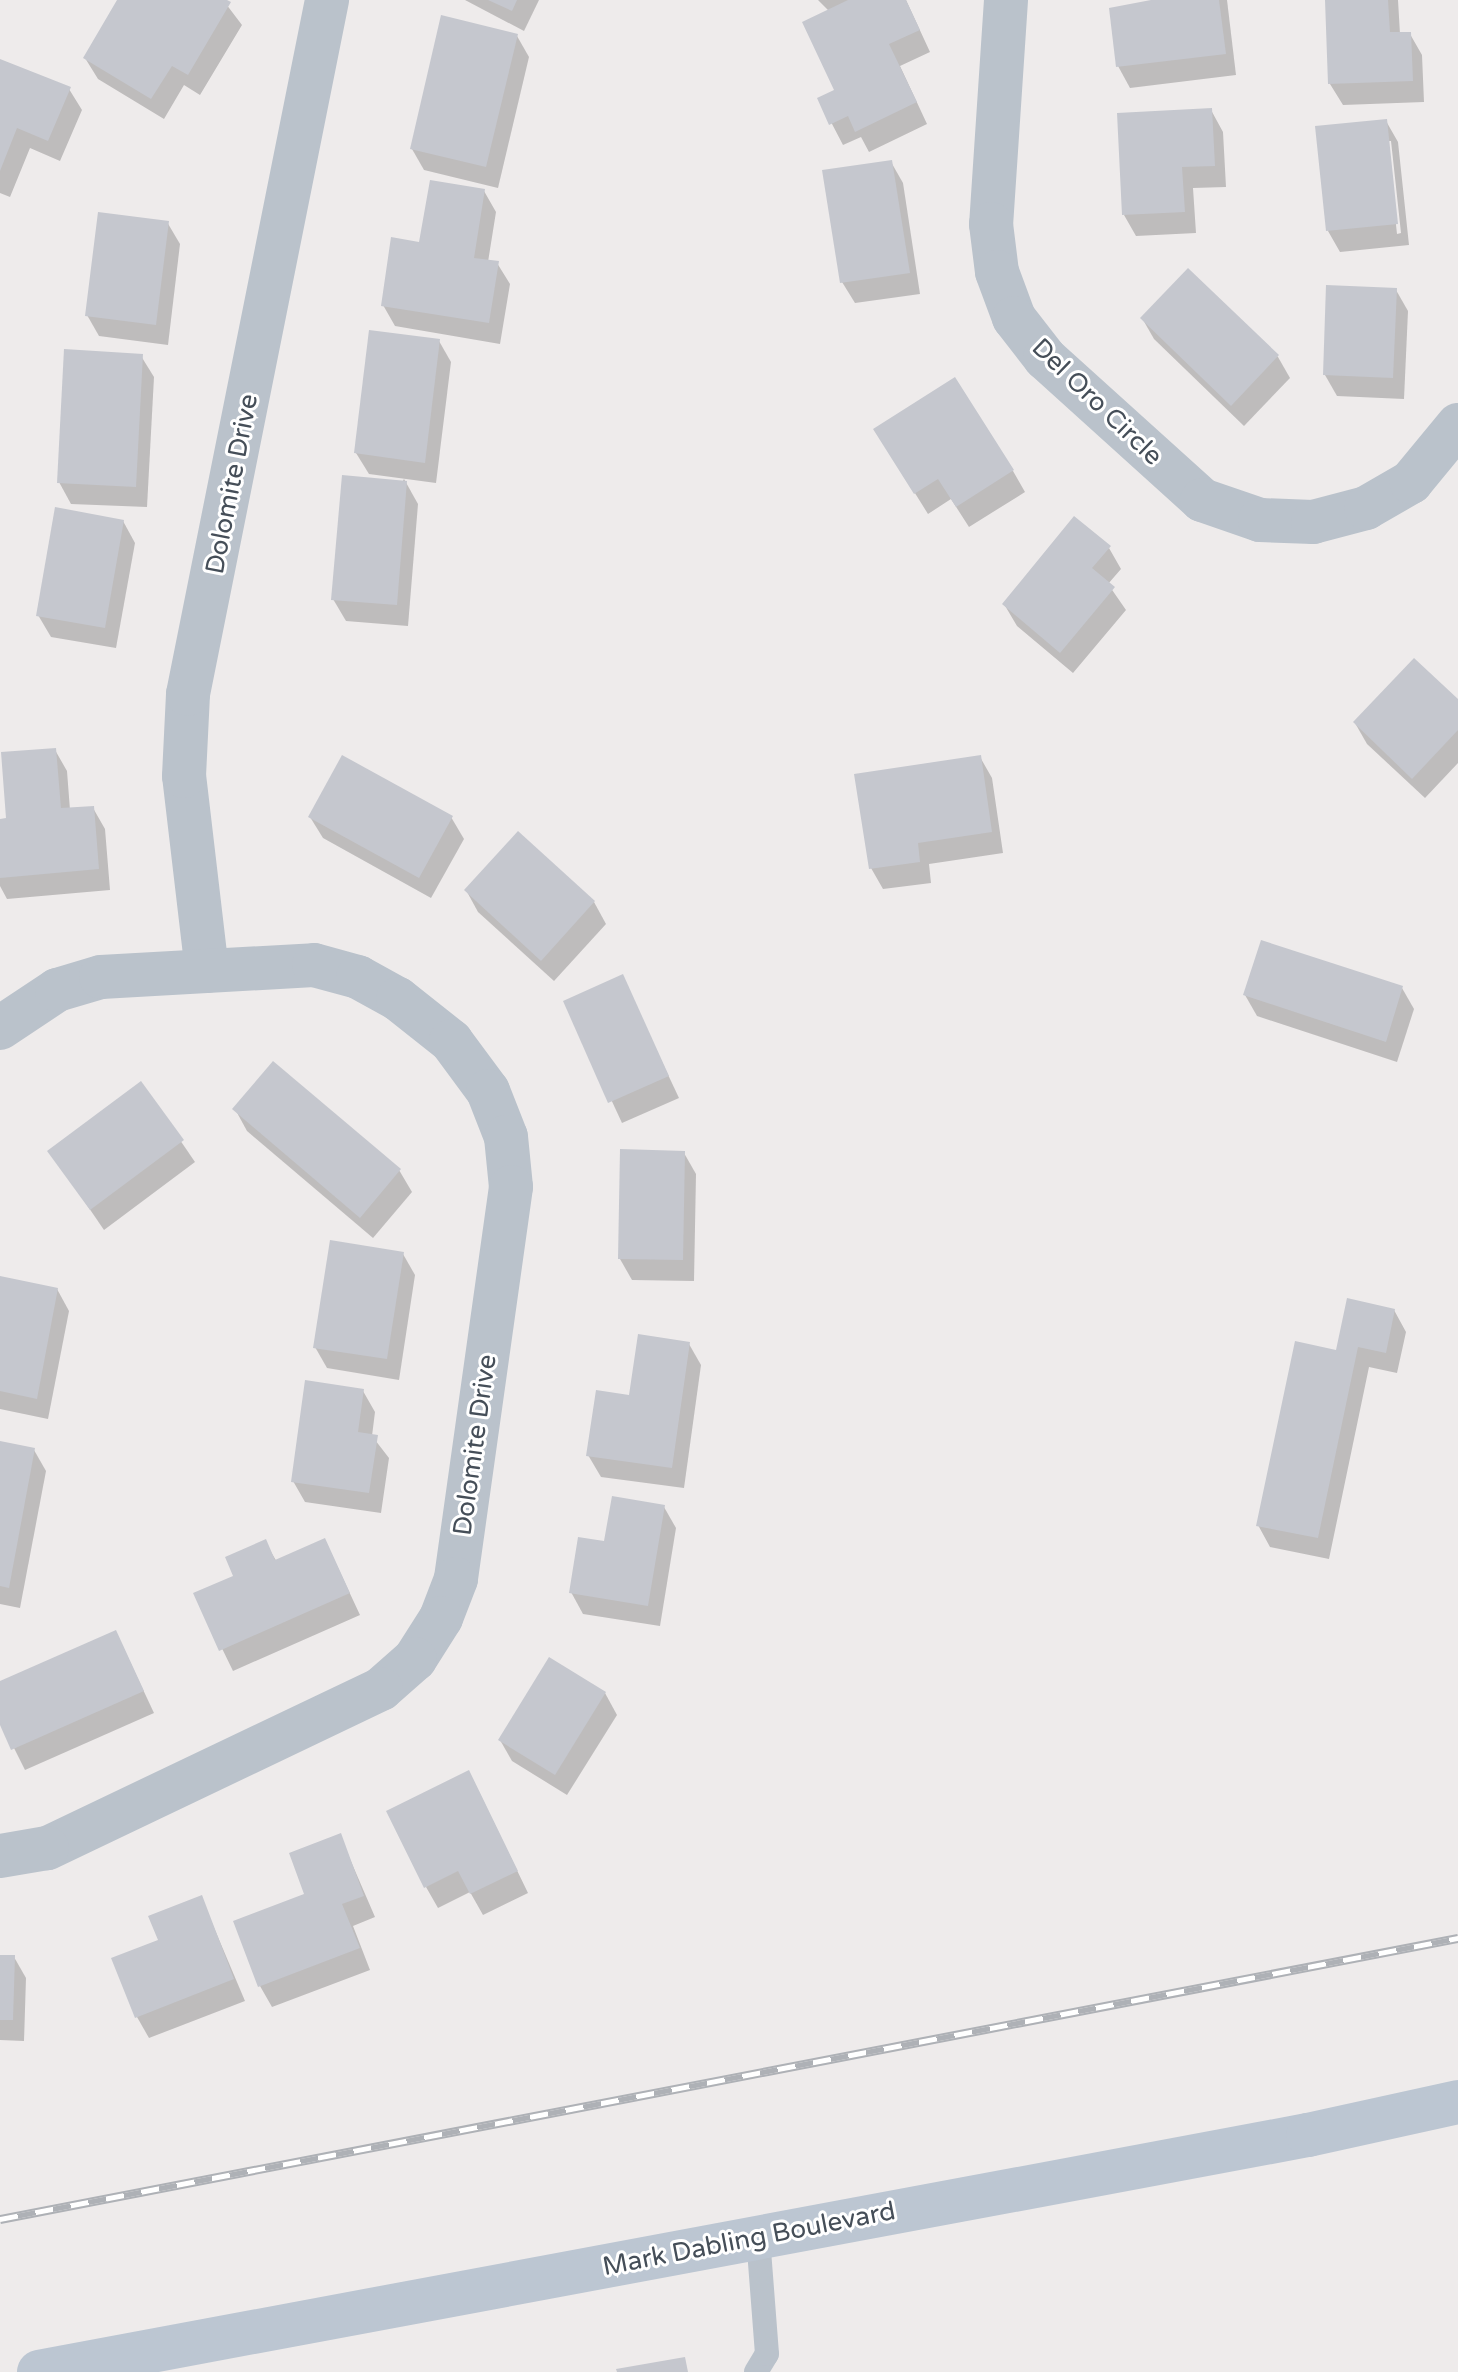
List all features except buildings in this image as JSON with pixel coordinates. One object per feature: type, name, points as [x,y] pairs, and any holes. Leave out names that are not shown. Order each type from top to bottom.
[{"type":"street","name":"Dolomite Drive","points":[[207,971],[184,776],[188,694],[327,0]]},
{"type":"street","name":"Del Oro Circle","points":[[1006,0],[991,224],[997,272],[1014,318],[1045,358],[1202,500],[1260,520],[1313,522],[1366,508],[1411,482],[1458,425]]},
{"type":"street","name":"Dolomite Drive","points":[[0,1028],[57,990],[101,977],[314,965],[358,977],[398,999],[451,1041],[488,1091],[506,1137],[511,1187],[456,1579],[441,1618],[415,1659],[381,1689],[47,1848],[0,1856]]},
{"type":"street","name":"Mark Dabling Boulevard","points":[[39,2372],[758,2238],[1458,2102]]},
{"type":"lane","points":[[756,2372],[767,2354],[758,2238]]},
{"type":"railway","points":[[0,2219],[1458,1938]]}]
